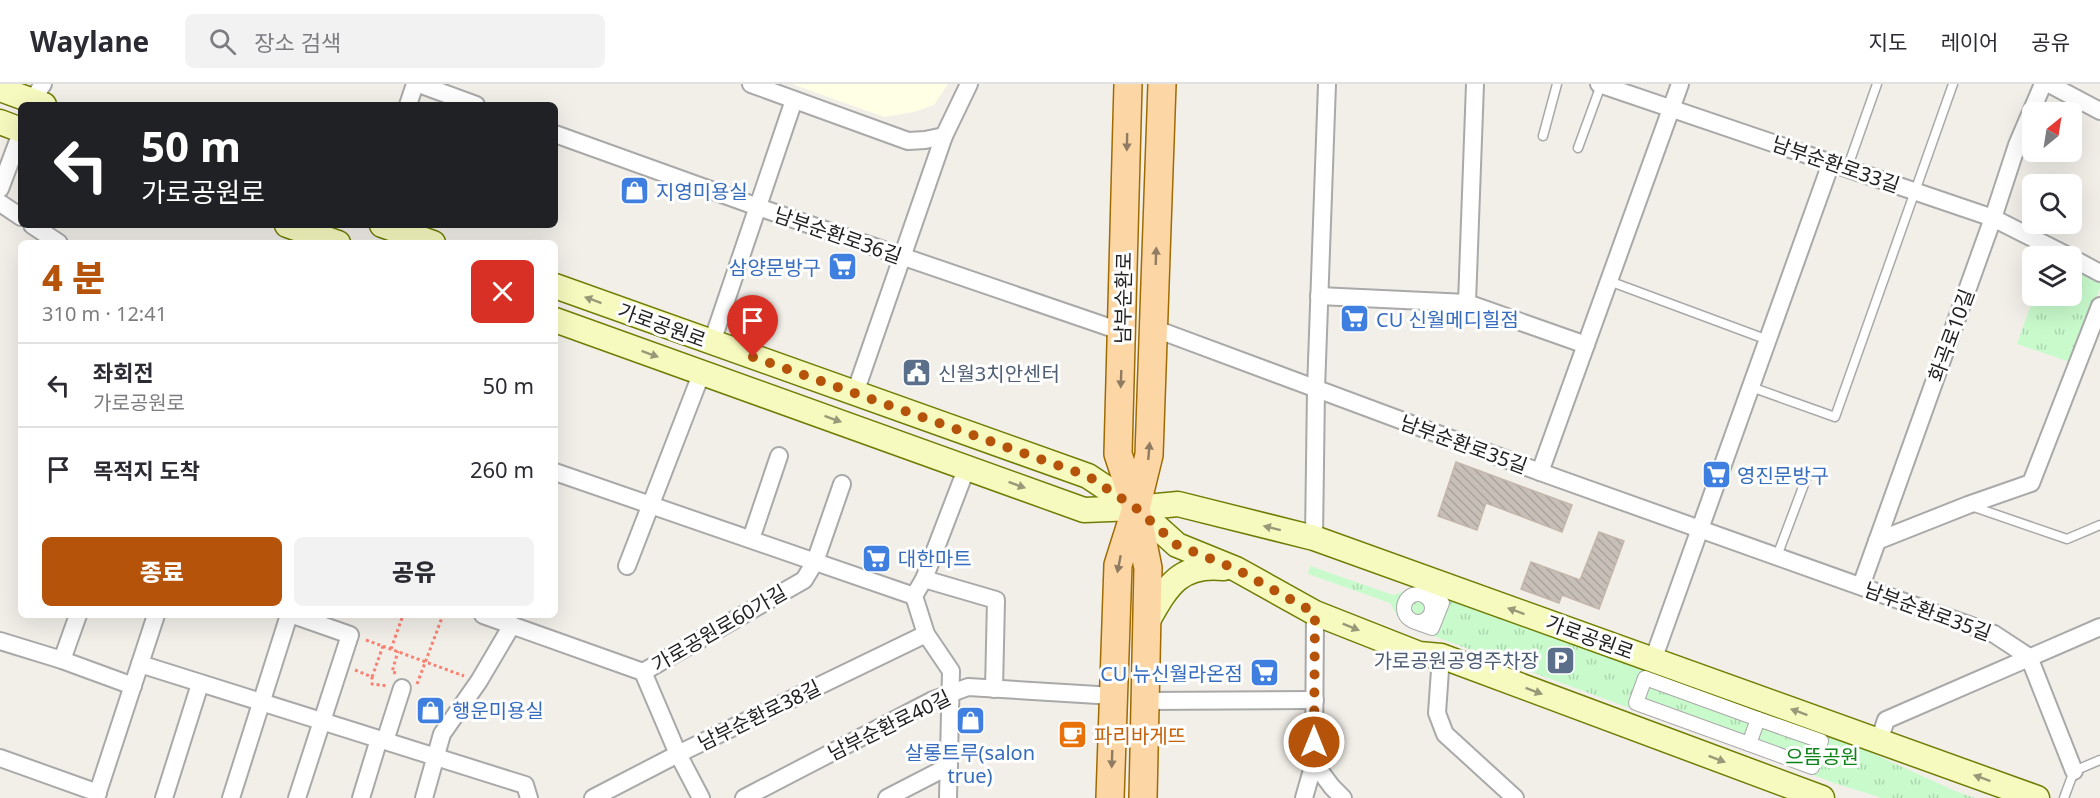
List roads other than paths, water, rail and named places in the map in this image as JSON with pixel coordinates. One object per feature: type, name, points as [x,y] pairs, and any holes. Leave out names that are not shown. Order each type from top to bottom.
[{"type":"main road","name":"남부순환로","points":[[1128,84],[1118,454],[1136,508],[1148,568],[1143,798]]},
{"type":"main road","name":"남부순환로","points":[[1110,798],[1118,565],[1136,508],[1149,455],[1162,84]]},
{"type":"main road","points":[[0,89],[40,97]]},
{"type":"main road","points":[[0,122],[18,130]]},
{"type":"main road","points":[[296,228],[330,240]]},
{"type":"main road","points":[[390,228],[424,240]]},
{"type":"main road","name":"가로공원로","points":[[558,287],[1088,476],[1136,508],[1177,545],[1236,569],[1315,613],[1419,654],[1441,656],[1780,791],[1822,798]]},
{"type":"main road","name":"가로공원로","points":[[558,321],[1084,510],[1178,504],[1314,538],[2037,798]]},
{"type":"main road","points":[[1147,622],[1164,593],[1176,579],[1189,571],[1208,566],[1236,569]]},
{"type":"street","points":[[409,102],[417,84],[468,102]]},
{"type":"street","points":[[751,84],[909,141],[925,141],[945,136]]},
{"type":"street","points":[[855,393],[945,136],[969,84]]},
{"type":"street","points":[[1314,538],[1316,389],[1327,84]]},
{"type":"street","points":[[1467,303],[1475,84]]},
{"type":"street","name":"남부순환로33길","points":[[1600,84],[1994,218],[2049,246]]},
{"type":"street","points":[[1540,472],[1680,84]]},
{"type":"street","name":"화곡로10길","points":[[1861,586],[1994,218],[2017,145],[2043,84]]},
{"type":"street","points":[[2049,84],[2100,111]]},
{"type":"street","points":[[712,342],[794,100]]},
{"type":"street","name":"남부순환로36길","points":[[558,135],[758,207],[1123,332]]},
{"type":"street","points":[[0,189],[18,139]]},
{"type":"street","points":[[1653,660],[1768,340],[1839,166]]},
{"type":"street","points":[[0,203],[18,215]]},
{"type":"street","points":[[36,228],[54,240]]},
{"type":"street","name":"남부순환로33길","points":[[2082,263],[2100,273]]},
{"type":"street","points":[[1319,296],[1467,303],[1586,345]]},
{"type":"street","points":[[1877,541],[2031,483],[2100,306]]},
{"type":"street","name":"남부순환로35길","points":[[1154,328],[1540,472],[1994,634],[2029,657]]},
{"type":"street","name":"가로공원로","points":[[627,566],[702,372]]},
{"type":"street","points":[[751,539],[779,456]]},
{"type":"street","points":[[948,798],[951,671],[926,634],[914,597],[924,579],[967,467]]},
{"type":"street","points":[[558,473],[914,597]]},
{"type":"street","points":[[815,562],[842,484]]},
{"type":"street","name":"가로공원로60가길","points":[[492,618],[643,672],[804,580],[815,562]]},
{"type":"street","points":[[924,579],[996,600],[993,689]]},
{"type":"street","points":[[1412,596],[1426,597],[1431,604],[1431,614],[1425,621],[1416,622],[1407,618],[1404,605],[1412,596]]},
{"type":"street","points":[[1304,798],[1314,763],[1315,613]]},
{"type":"street","points":[[62,660],[77,618]]},
{"type":"street","points":[[0,759],[97,795],[155,618]]},
{"type":"street","points":[[231,798],[288,618]]},
{"type":"street","points":[[297,798],[350,634],[302,618]]},
{"type":"street","points":[[424,798],[442,734],[479,681],[512,625]]},
{"type":"street","points":[[1879,741],[1886,720],[2100,627]]},
{"type":"street","name":"남부순환로38길","points":[[593,798],[678,754],[926,634]]},
{"type":"street","points":[[0,641],[62,660],[133,686]]},
{"type":"street","points":[[1441,656],[1437,712],[1445,734],[1515,798]]},
{"type":"street","points":[[2029,657],[2074,771]]},
{"type":"street","points":[[140,664],[525,785],[529,798]]},
{"type":"street","points":[[643,672],[678,754],[701,798]]},
{"type":"street","points":[[1645,678],[1758,719],[1821,741],[1812,767],[1636,703],[1645,678]]},
{"type":"street","points":[[164,798],[200,684]]},
{"type":"street","points":[[361,798],[398,687]]},
{"type":"street","name":"남부순환로40길","points":[[744,798],[933,700],[968,687],[1113,696]]},
{"type":"street","points":[[1145,701],[1315,700]]},
{"type":"street","points":[[1749,744],[1758,719]]},
{"type":"street","points":[[1314,763],[1332,788],[1344,798]]},
{"type":"street","points":[[887,798],[949,766]]},
{"type":"lane","points":[[1543,136],[1557,84]]},
{"type":"lane","points":[[1578,148],[1600,84]]},
{"type":"lane","points":[[1839,166],[1876,84]]},
{"type":"lane","points":[[1751,387],[1835,417],[1953,84]]},
{"type":"lane","points":[[1609,281],[1768,340]]},
{"type":"lane","points":[[1777,556],[1809,471]]},
{"type":"lane","points":[[1968,505],[2067,539],[2100,525]]},
{"type":"lane","points":[[2064,798],[2074,771],[2100,760]]},
{"type":"place","name":"지영미용실","points":[[635,191]]},
{"type":"place","name":"삼양문방구","points":[[842,267]]},
{"type":"place","name":"CU 신월메디힐점","points":[[1355,319]]},
{"type":"place","name":"신월3치안센터","points":[[917,373]]},
{"type":"place","name":"영진문방구","points":[[1716,475]]},
{"type":"place","name":"대한마트","points":[[877,558]]},
{"type":"place","name":"가로공원공영주차장","points":[[1560,660]]},
{"type":"place","name":"CU 뉴신월라온점","points":[[1264,673]]},
{"type":"place","name":"행운미용실","points":[[431,710]]},
{"type":"place","name":"살롱트루(salon true)","points":[[970,721]]},
{"type":"place","name":"파리바게뜨","points":[[1073,735]]},
{"type":"park label","name":"으뜸공원","points":[[1822,756]]}]
